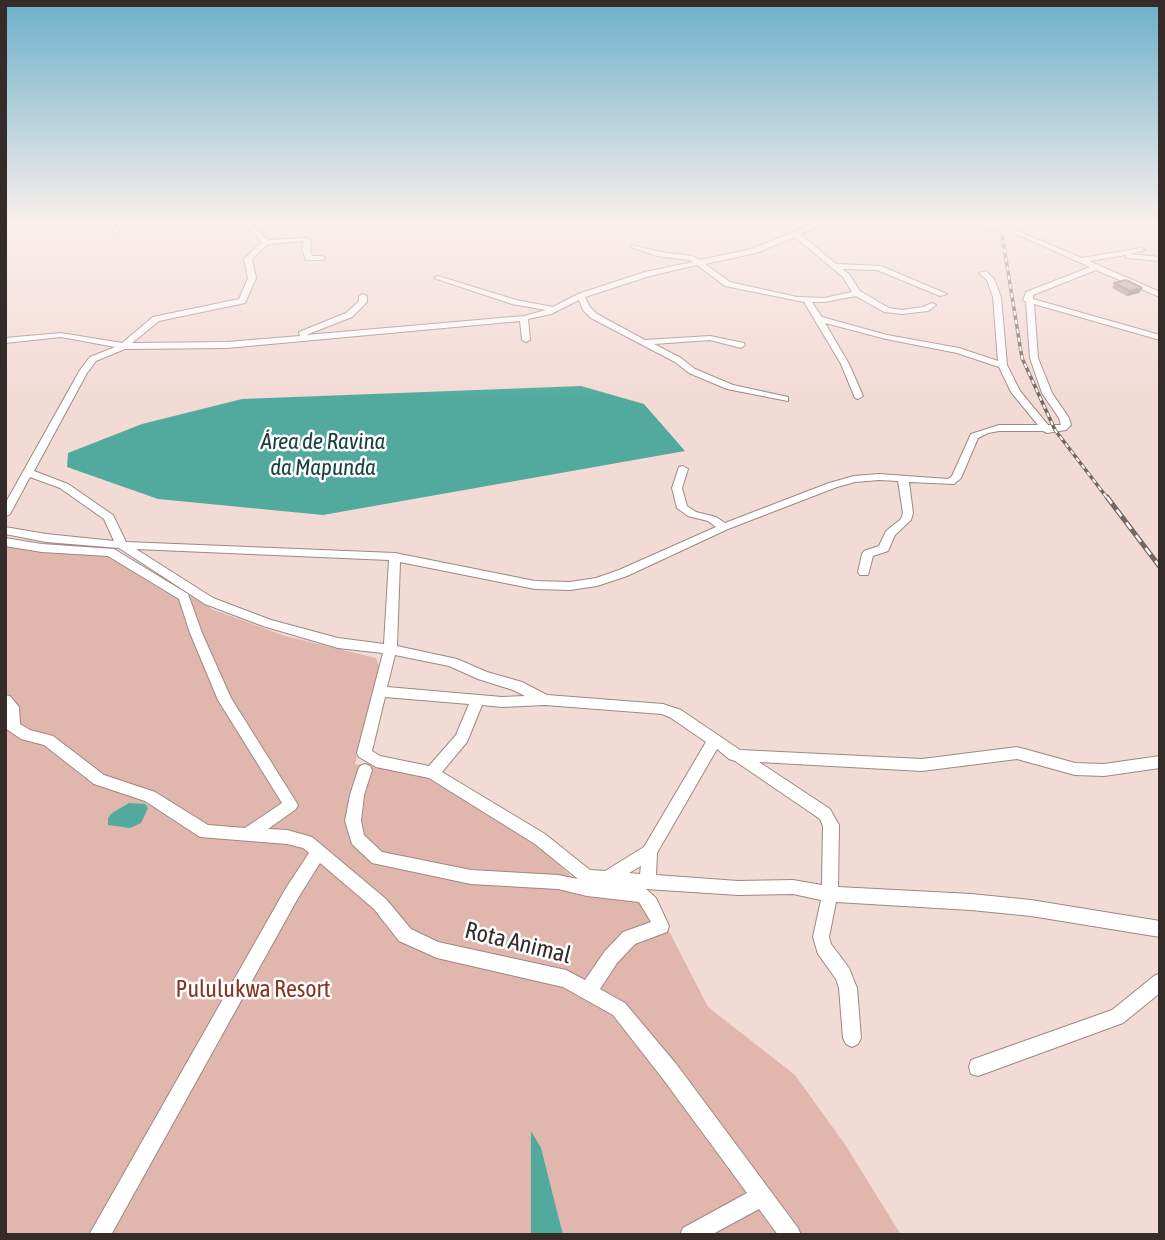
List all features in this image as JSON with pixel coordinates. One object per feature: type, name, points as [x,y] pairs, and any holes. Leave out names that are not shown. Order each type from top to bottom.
[{"type":"street","points":[[5,514],[83,372],[93,359],[124,346],[156,319],[242,301],[251,280]]},
{"type":"street","points":[[444,280],[515,303],[552,309]]},
{"type":"street","points":[[5,341],[61,335],[124,346],[217,345],[524,318],[630,280]]},
{"type":"street","points":[[723,280],[728,284],[808,301],[857,293]]},
{"type":"street","points":[[849,280],[857,293],[887,310],[914,312],[932,305]]},
{"type":"street","points":[[908,280],[943,294]]},
{"type":"street","points":[[990,280],[997,297],[1003,365],[1016,392],[1047,430]]},
{"type":"street","points":[[5,530],[46,538],[122,545],[395,557],[535,585],[570,586],[597,582],[724,527],[833,485],[879,477],[943,482],[954,480],[974,436],[985,431],[999,428],[1063,428],[1066,425],[1064,418],[1047,393],[1034,358],[1027,300],[1028,294],[1062,280]]},
{"type":"street","points":[[1125,280],[1160,295]]},
{"type":"street","points":[[292,339],[349,315],[363,302],[363,296]]},
{"type":"street","points":[[581,296],[586,309],[594,316],[709,379],[785,399]]},
{"type":"street","points":[[1027,300],[1160,338]]},
{"type":"street","points":[[808,301],[845,364],[858,396]]},
{"type":"street","points":[[349,315],[356,332]]},
{"type":"street","points":[[524,318],[526,340]]},
{"type":"street","points":[[819,319],[886,337],[959,351],[1003,365]]},
{"type":"street","points":[[642,342],[710,338],[741,345]]},
{"type":"street","points":[[682,469],[677,488],[682,508],[692,514],[712,519],[724,527]]},
{"type":"street","points":[[29,473],[64,486],[108,517],[122,545],[209,601],[267,623],[338,643],[452,662],[483,676],[517,686],[545,700]]},
{"type":"street","points":[[863,572],[868,554],[884,548],[890,533],[906,520],[908,513],[903,479]]},
{"type":"street","points":[[5,542],[41,548],[110,552],[184,597],[225,701],[291,805],[246,835]]},
{"type":"street","points":[[395,557],[390,650],[364,753],[376,761],[432,773],[540,839],[587,877],[738,888],[793,887],[830,894],[1031,908],[1160,929]]},
{"type":"street","points":[[379,691],[478,701],[545,700],[663,709],[676,714],[829,819],[830,894],[821,937],[824,948],[843,974],[848,988],[852,1038]]},
{"type":"street","name":"Rota Animal","points":[[5,701],[12,707],[9,723],[26,734],[48,740],[99,779],[150,796],[205,832],[287,837],[307,842],[380,904],[405,935],[437,950],[565,979],[619,1009],[670,1072],[791,1235]]},
{"type":"street","points":[[432,773],[462,738],[478,701]]},
{"type":"street","points":[[606,879],[649,852],[713,741]]},
{"type":"street","points":[[733,755],[922,765],[1017,753],[1075,769],[1104,770],[1160,762]]},
{"type":"street","points":[[365,770],[353,821],[357,839],[378,858],[471,877],[558,883],[643,895],[662,926],[629,938],[611,957],[588,992]]},
{"type":"street","points":[[99,1235],[292,893],[320,852]]},
{"type":"street","points":[[648,880],[649,852]]},
{"type":"street","points":[[978,1067],[1117,1017],[1160,982]]},
{"type":"street","points":[[690,1235],[762,1196]]},
{"type":"green space","name":"Pululukwa Resort","points":[[5,538],[55,547],[115,551],[214,610],[285,636],[376,658],[380,668],[355,764],[393,769],[427,778],[458,794],[546,852],[581,886],[650,894],[708,1007],[795,1075],[846,1146],[901,1235],[5,1235]]},
{"type":"water","name":"Área de Ravina da Mapunda","points":[[581,386],[644,404],[685,451],[323,515],[158,499],[67,467],[68,453],[142,424],[242,399]]},
{"type":"water","points":[[129,803],[145,804],[148,808],[141,823],[130,828],[108,825],[108,818],[112,813]]},
{"type":"water","points":[[531,1131],[541,1148],[563,1235],[531,1235]]},
{"type":"building","points":[[1126,280],[1142,288],[1130,291],[1114,283]]},
{"type":"railway","points":[[1009,280],[1022,358],[1055,430],[1108,499]]},
{"type":"railway","points":[[1107,497],[1160,567]]}]
